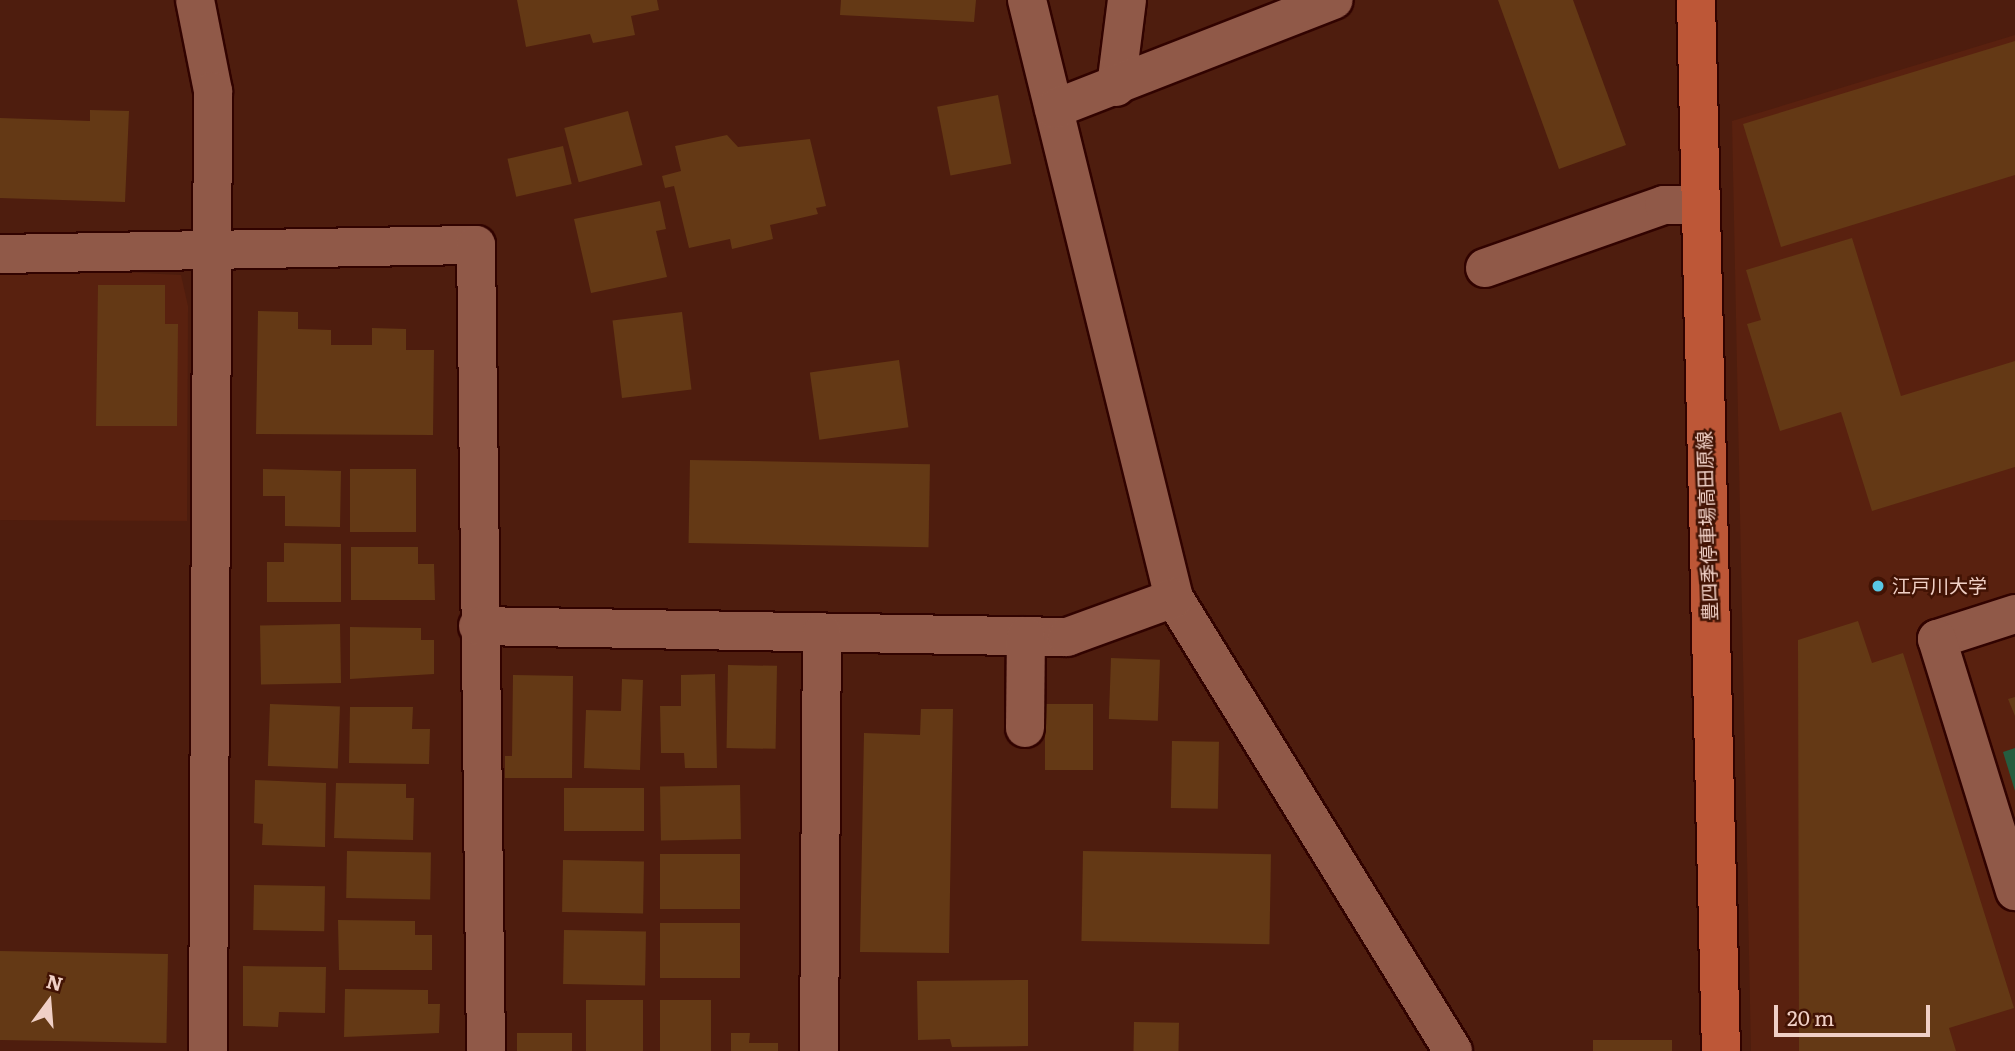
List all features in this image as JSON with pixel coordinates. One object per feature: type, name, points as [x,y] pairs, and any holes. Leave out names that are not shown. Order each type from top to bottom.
[{"type":"main road","name":"豊四季停車場高田原線","points":[[1696,0],[1721,1051]]},
{"type":"street","points":[[195,0],[213,91],[208,1051]]},
{"type":"street","points":[[1027,0],[1174,598],[1453,1051]]},
{"type":"street","points":[[1116,87],[1127,0]]},
{"type":"street","points":[[1054,109],[1116,87],[1201,42],[1333,0]]},
{"type":"street","points":[[1485,268],[1664,205],[1699,205]]},
{"type":"street","points":[[0,254],[211,253],[476,245],[478,626],[486,1051]]},
{"type":"street","points":[[478,626],[1067,637],[1174,598]]},
{"type":"street","points":[[2015,614],[1937,639],[2015,891]]},
{"type":"street","points":[[819,1051],[822,633]]},
{"type":"street","points":[[1025,728],[1026,636]]},
{"type":"shaded area","name":"江戸川大学","points":[[2015,35],[2015,1051],[1751,1051],[1732,121]]},
{"type":"shaded area","points":[[0,266],[181,275],[188,306],[187,521],[0,520]]},
{"type":"green space","points":[[2015,748],[2015,791],[2003,752]]},
{"type":"building","points":[[517,0],[657,0],[659,10],[631,16],[635,35],[593,43],[590,34],[526,47]]},
{"type":"building","points":[[841,0],[976,0],[974,22],[840,15]]},
{"type":"building","points":[[1498,0],[1573,0],[1626,145],[1559,169]]},
{"type":"building","points":[[2015,41],[2015,175],[1781,247],[1743,124]]},
{"type":"building","points":[[998,95],[1011,164],[950,176],[937,107]]},
{"type":"building","points":[[90,110],[129,111],[125,202],[0,198],[0,118],[90,121]]},
{"type":"building","points":[[628,111],[642,165],[579,182],[564,128]]},
{"type":"building","points":[[727,135],[738,147],[810,139],[826,206],[816,208],[818,214],[770,225],[773,239],[732,249],[730,239],[689,248],[674,186],[665,188],[662,176],[681,171],[675,146]]},
{"type":"building","points":[[563,146],[572,184],[516,197],[507,159]]},
{"type":"building","points":[[660,201],[666,229],[656,231],[667,277],[591,293],[574,219]]},
{"type":"building","points":[[1852,238],[1901,396],[2015,361],[2015,467],[1872,511],[1841,412],[1780,431],[1747,324],[1761,320],[1746,270]]},
{"type":"building","points":[[98,285],[165,285],[165,324],[178,324],[177,426],[96,426]]},
{"type":"building","points":[[258,311],[298,312],[298,329],[331,330],[331,345],[372,345],[372,328],[406,329],[406,350],[434,350],[433,435],[256,434]]},
{"type":"building","points":[[682,312],[692,389],[622,398],[613,321]]},
{"type":"building","points":[[899,360],[908,427],[819,440],[810,373]]},
{"type":"building","points":[[690,460],[930,464],[929,547],[689,543]]},
{"type":"building","points":[[263,469],[341,471],[340,527],[285,526],[285,496],[263,496]]},
{"type":"building","points":[[350,469],[416,469],[416,532],[350,532]]},
{"type":"building","points":[[284,543],[341,544],[341,602],[267,602],[267,562],[284,562]]},
{"type":"building","points":[[351,547],[418,547],[418,564],[434,564],[435,600],[351,600]]},
{"type":"building","points":[[1858,621],[1872,663],[1903,653],[2014,1008],[1949,1028],[1956,1051],[1799,1051],[1798,640]]},
{"type":"building","points":[[340,624],[341,683],[261,684],[260,625]]},
{"type":"building","points":[[350,627],[421,628],[421,640],[434,640],[434,674],[350,679]]},
{"type":"building","points":[[1111,658],[1160,660],[1158,721],[1109,719]]},
{"type":"building","points":[[728,665],[777,666],[776,749],[727,748]]},
{"type":"building","points":[[715,674],[717,768],[685,768],[684,753],[661,753],[660,706],[681,706],[681,675]]},
{"type":"building","points":[[513,675],[573,676],[572,778],[505,778],[505,756],[512,756]]},
{"type":"building","points":[[622,679],[643,680],[640,770],[584,768],[586,710],[621,711]]},
{"type":"building","points":[[2015,697],[2015,716],[2008,699]]},
{"type":"building","points":[[270,704],[340,706],[338,768],[268,766]]},
{"type":"building","points":[[1045,704],[1093,704],[1093,770],[1045,770]]},
{"type":"building","points":[[350,707],[413,707],[412,729],[430,729],[429,764],[349,763]]},
{"type":"building","points":[[921,709],[953,709],[949,953],[860,952],[864,733],[920,735]]},
{"type":"building","points":[[1172,741],[1219,742],[1218,809],[1171,808]]},
{"type":"building","points":[[255,780],[326,783],[325,847],[262,845],[263,824],[254,823]]},
{"type":"building","points":[[336,783],[406,784],[406,798],[414,798],[413,840],[334,838]]},
{"type":"building","points":[[740,785],[741,839],[661,840],[660,786]]},
{"type":"building","points":[[564,788],[644,788],[644,831],[564,831]]},
{"type":"building","points":[[347,851],[431,852],[430,899],[346,898]]},
{"type":"building","points":[[1083,851],[1271,854],[1269,944],[1081,941]]},
{"type":"building","points":[[660,854],[740,854],[740,909],[660,909]]},
{"type":"building","points":[[563,860],[644,861],[643,913],[562,912]]},
{"type":"building","points":[[254,885],[325,886],[324,931],[253,930]]},
{"type":"building","points":[[338,920],[415,921],[415,935],[432,935],[432,970],[339,970]]},
{"type":"building","points":[[660,923],[740,923],[740,978],[660,978]]},
{"type":"building","points":[[564,930],[646,931],[645,985],[563,984]]},
{"type":"building","points":[[0,951],[168,954],[166,1043],[0,1040]]},
{"type":"building","points":[[243,966],[326,967],[325,1013],[279,1012],[278,1027],[243,1026]]},
{"type":"building","points":[[1028,980],[1028,1046],[952,1047],[950,1039],[918,1040],[917,981]]},
{"type":"building","points":[[345,989],[428,990],[428,1004],[440,1004],[439,1033],[344,1037]]},
{"type":"building","points":[[586,1000],[643,1000],[643,1051],[586,1051]]},
{"type":"building","points":[[660,1000],[711,1000],[711,1051],[660,1051]]},
{"type":"building","points":[[1134,1022],[1179,1023],[1179,1051],[1133,1051]]},
{"type":"building","points":[[517,1033],[572,1033],[572,1051],[517,1051]]},
{"type":"building","points":[[731,1033],[750,1033],[749,1043],[778,1043],[778,1051],[731,1051]]},
{"type":"building","points":[[1593,1040],[1672,1040],[1672,1051],[1593,1051]]},
{"type":"place","name":"江戸川大学","points":[[1878,586]]}]
